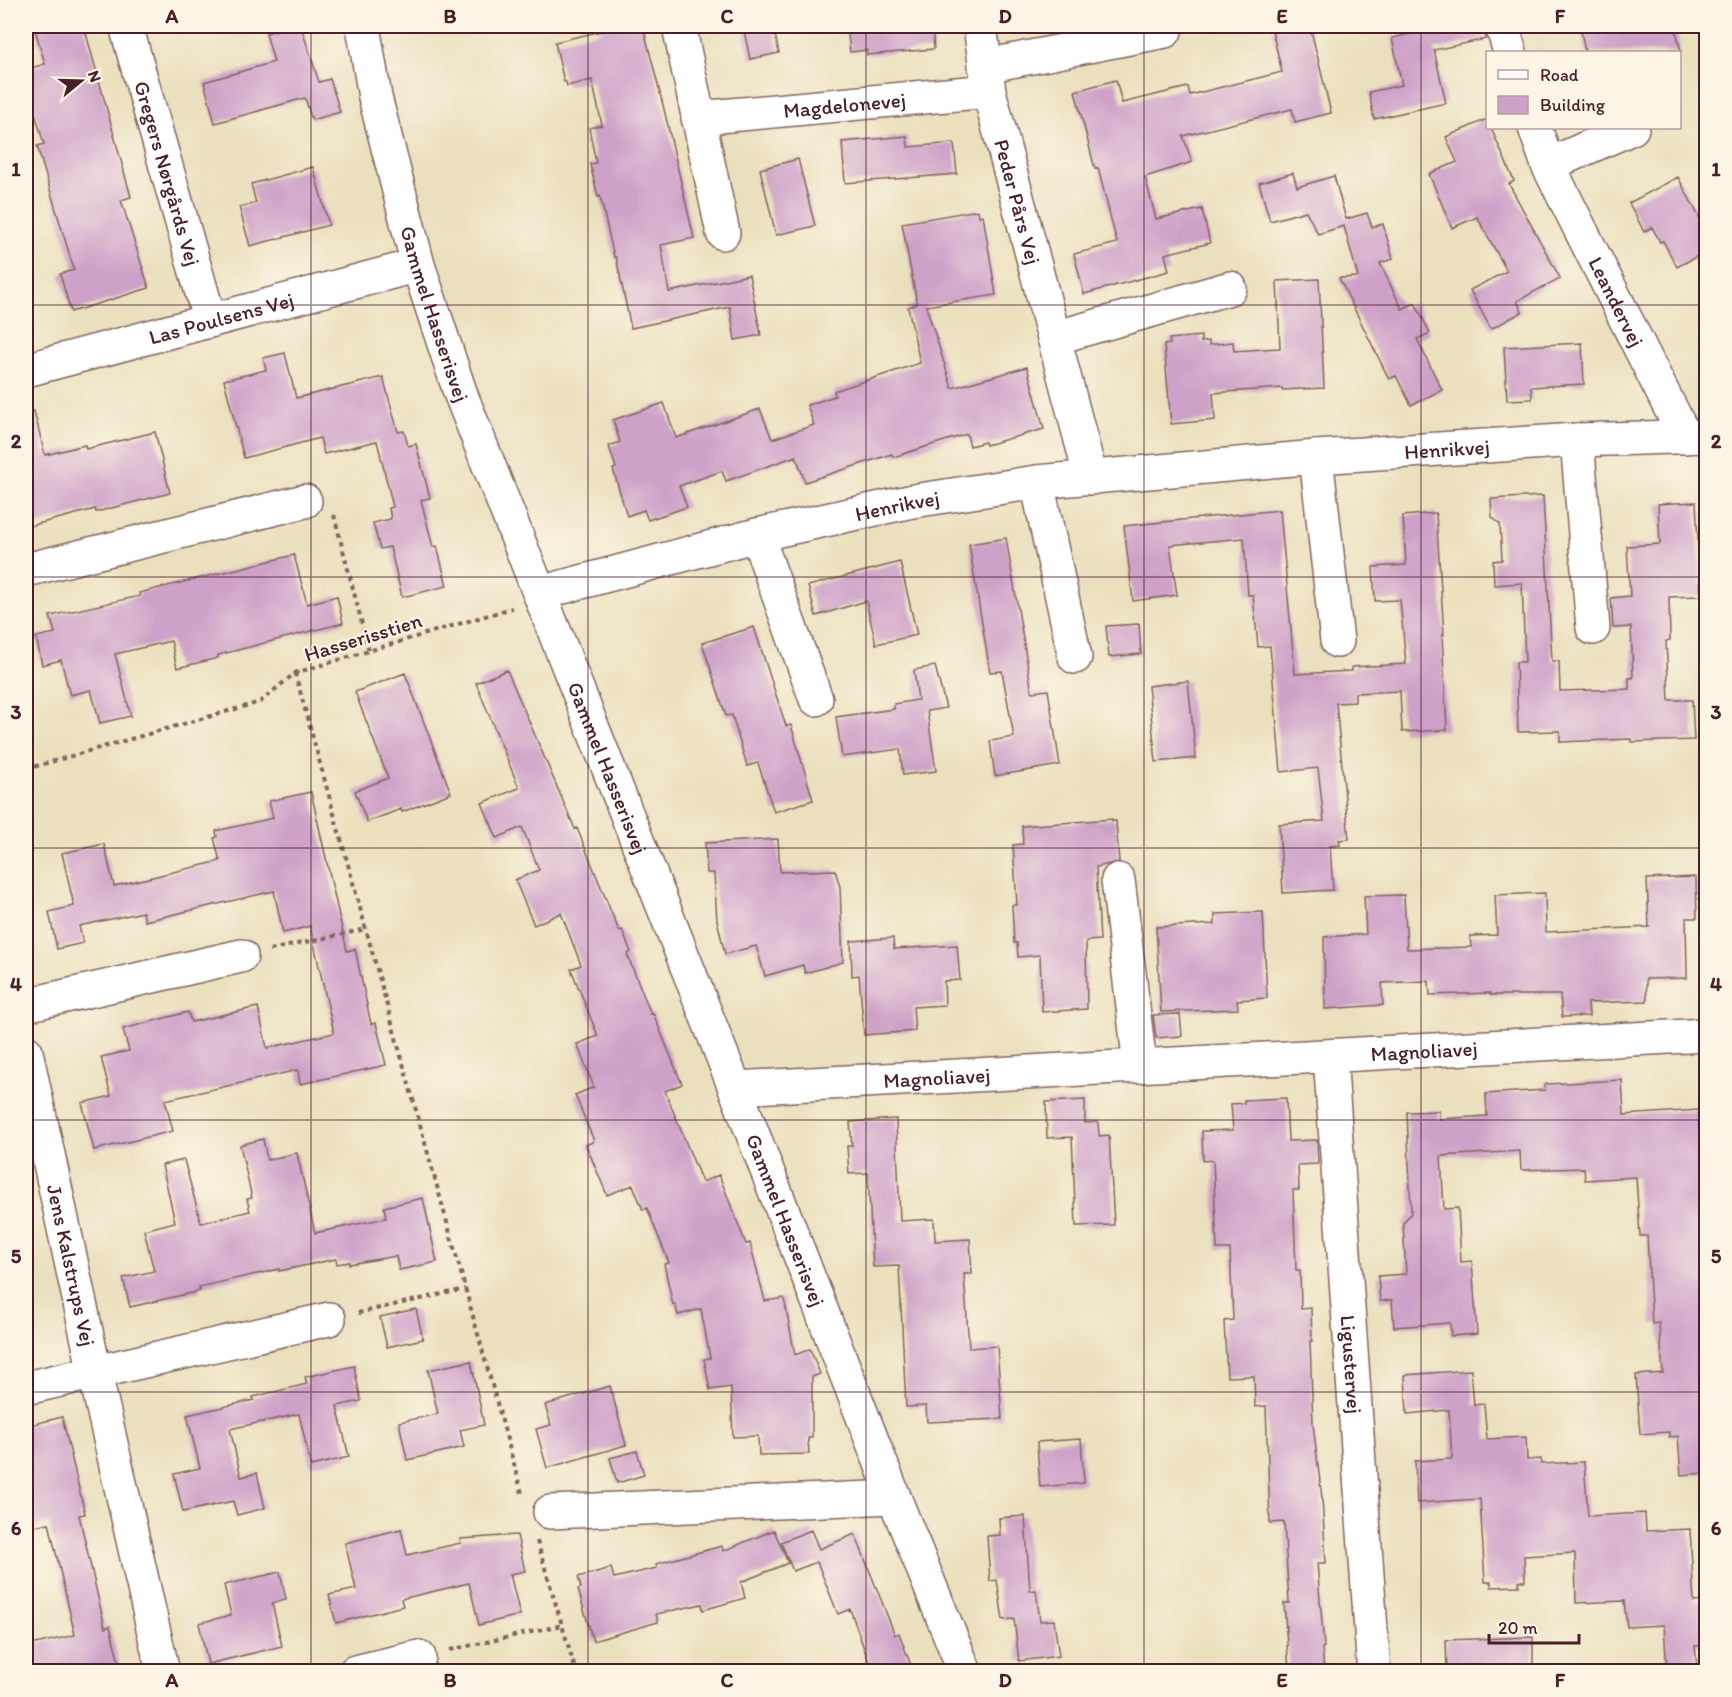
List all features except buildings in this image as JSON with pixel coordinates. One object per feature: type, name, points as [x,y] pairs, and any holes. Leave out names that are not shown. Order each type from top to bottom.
[{"type":"street","name":"Gregers Nørgårds Vej","points":[[126,26],[210,321]]},
{"type":"street","name":"Gammel Hasserisvej","points":[[363,26],[375,97],[418,265],[461,395],[894,1497],[965,1671]]},
{"type":"street","points":[[679,26],[723,232]]},
{"type":"street","name":"Peder Pårs Vej","points":[[980,26],[987,79],[1091,478]]},
{"type":"street","points":[[1502,26],[1510,51]]},
{"type":"street","points":[[987,79],[1165,31]]},
{"type":"street","name":"Magdelonevej","points":[[698,118],[987,79]]},
{"type":"street","name":"Leandervej","points":[[1535,129],[1548,165],[1696,437]]},
{"type":"street","points":[[1548,165],[1630,129]]},
{"type":"street","name":"Las Poulsens Vej","points":[[26,370],[418,265]]},
{"type":"street","points":[[1054,338],[1230,288]]},
{"type":"street","name":"Henrikvej","points":[[540,592],[757,535],[913,501],[1037,482],[1316,457],[1577,440],[1696,437]]},
{"type":"street","points":[[1577,440],[1593,627]]},
{"type":"street","points":[[1316,457],[1337,641]]},
{"type":"street","points":[[1037,482],[1075,657]]},
{"type":"street","points":[[26,570],[305,501]]},
{"type":"street","points":[[757,535],[816,699]]},
{"type":"street","points":[[1118,880],[1140,1066]]},
{"type":"street","points":[[26,1005],[241,956]]},
{"type":"street","name":"Magnoliavej","points":[[735,1088],[1707,1035]]},
{"type":"street","name":"Jens Kalstrups Vej","points":[[26,1052],[94,1373],[163,1671]]},
{"type":"street","name":"Ligustervej","points":[[1330,1056],[1374,1671]]},
{"type":"street","name":"Jens Kalstrups Vej","points":[[26,1388],[329,1319]]},
{"type":"street","points":[[537,1518],[894,1497]]},
{"type":"street","points":[[356,1671],[419,1657]]},
{"type":"path","points":[[305,501],[331,507],[369,651]]},
{"type":"path","name":"Hasserisstien","points":[[26,769],[260,702],[295,673],[512,608],[540,592]]},
{"type":"path","points":[[295,673],[465,1289],[537,1518],[576,1671]]},
{"type":"path","points":[[241,956],[366,929]]},
{"type":"path","points":[[329,1319],[465,1289]]},
{"type":"path","points":[[419,1657],[563,1625]]}]
